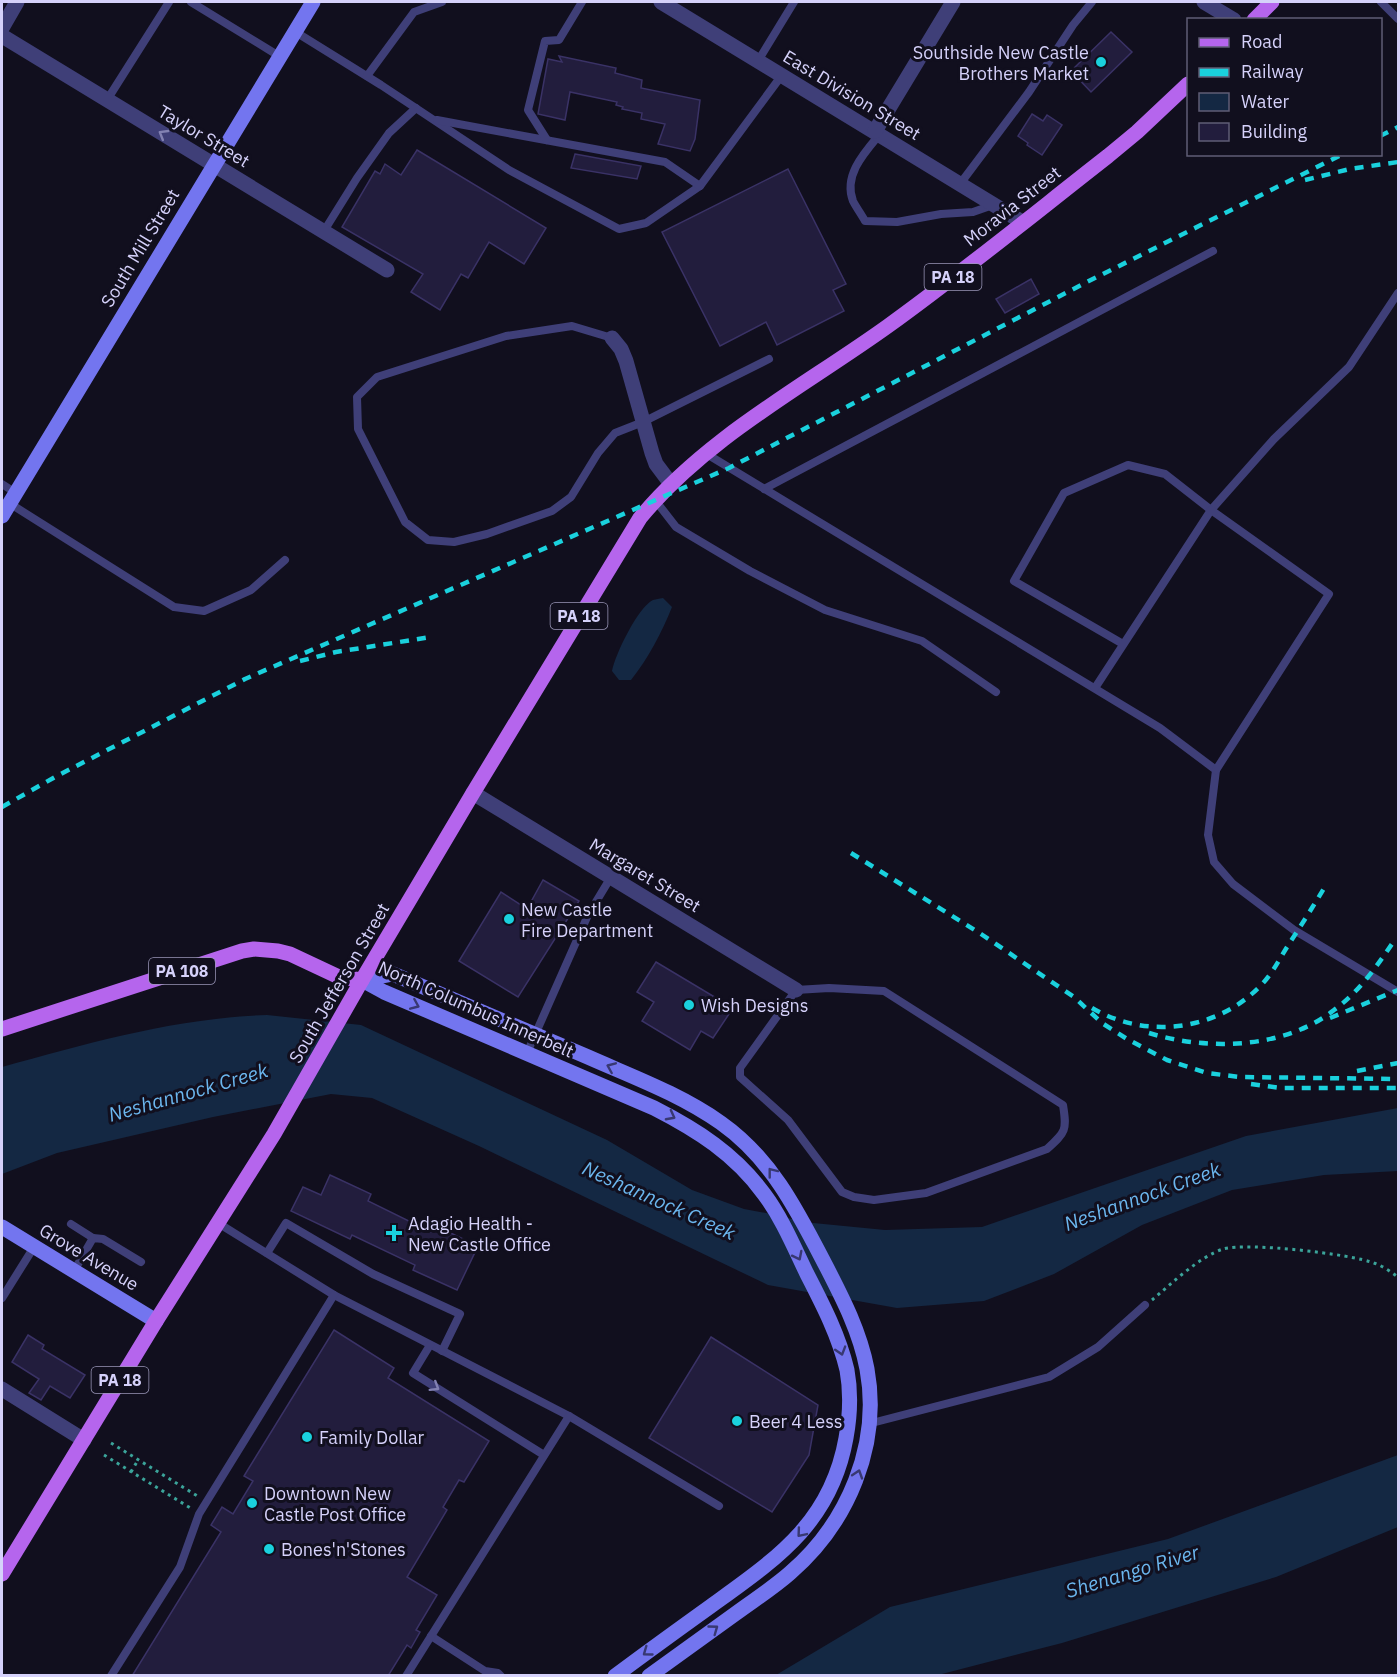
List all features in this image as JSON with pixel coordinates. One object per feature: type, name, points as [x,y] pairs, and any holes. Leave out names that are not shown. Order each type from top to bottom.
[{"type":"main road","name":"South Mill Street","points":[[9,504],[313,2]]},
{"type":"main road","points":[[1256,18],[1271,2]]},
{"type":"main road","name":"Moravia Street","points":[[705,453],[886,327],[1137,132],[1187,85]]},
{"type":"main road","name":"South Jefferson Street","points":[[2,1574],[156,1321],[274,1134],[362,980],[626,538],[655,500],[705,453]]},
{"type":"main road","name":"PA 108","points":[[2,1029],[254,949],[290,954],[339,977],[362,980]]},
{"type":"main road","name":"North Columbus Innerbelt","points":[[362,980],[393,974],[662,1090],[720,1122],[765,1162],[785,1191],[845,1304],[855,1328],[867,1370],[869,1390],[868,1424],[863,1456],[851,1494],[832,1526],[813,1550],[790,1573],[649,1676]]},
{"type":"main road","name":"North Columbus Innerbelt","points":[[362,980],[384,992],[654,1108],[708,1139],[743,1168],[764,1194],[819,1297],[836,1335],[843,1355],[849,1391],[847,1430],[836,1477],[825,1500],[804,1529],[777,1558],[615,1676]]},
{"type":"main road","name":"Grove Avenue","points":[[2,1227],[156,1321]]},
{"type":"street","points":[[2,28],[17,2]]},
{"type":"street","name":"East Division Street","points":[[661,2],[1023,222]]},
{"type":"street","points":[[877,133],[954,2]]},
{"type":"street","points":[[1204,2],[1231,18]]},
{"type":"street","name":"Taylor Street","points":[[2,36],[387,270]]},
{"type":"street","points":[[612,338],[621,349],[626,361],[656,464],[670,484]]},
{"type":"street","name":"Margaret Street","points":[[473,793],[796,990]]},
{"type":"street","points":[[2,1389],[84,1440]]},
{"type":"lane","points":[[107,100],[169,2]]},
{"type":"lane","points":[[190,2],[279,56]]},
{"type":"lane","points":[[367,76],[414,12],[442,2]]},
{"type":"lane","points":[[547,140],[528,110],[545,41],[559,40],[582,2]]},
{"type":"lane","points":[[759,61],[794,2]]},
{"type":"lane","points":[[960,184],[1029,92],[1073,25],[1092,2]]},
{"type":"lane","points":[[1381,2],[1398,19]]},
{"type":"lane","points":[[294,31],[367,76],[509,170],[619,229],[646,223],[700,186],[782,75]]},
{"type":"lane","points":[[324,231],[357,177],[389,133],[416,108]]},
{"type":"lane","points":[[432,119],[666,162],[700,186]]},
{"type":"lane","points":[[877,133],[860,157],[851,186],[852,200],[865,221],[897,222],[941,214],[973,212],[994,204]]},
{"type":"lane","points":[[764,489],[1213,251]]},
{"type":"lane","points":[[1095,688],[1211,510],[1274,439],[1349,367],[1398,293]]},
{"type":"lane","points":[[612,338],[572,326],[506,336],[377,377],[357,397],[358,429],[405,522],[428,540],[454,542],[487,534],[552,511],[571,497],[598,453],[615,433],[643,422],[769,359]]},
{"type":"lane","points":[[705,453],[1160,728],[1216,770]]},
{"type":"lane","points":[[1123,644],[1014,581],[1064,493],[1128,465],[1166,474],[1211,510],[1329,594],[1216,770],[1208,835],[1214,862],[1233,884],[1294,930],[1398,992]]},
{"type":"lane","points":[[2,484],[9,504],[174,607],[204,611],[251,590],[285,560]]},
{"type":"lane","points":[[655,500],[676,527],[750,571],[825,610],[922,641],[996,692]]},
{"type":"lane","points":[[526,1053],[588,915],[611,877]]},
{"type":"lane","points":[[829,988],[884,991],[1063,1105],[1066,1125],[1060,1137],[1047,1149],[926,1193],[874,1200],[854,1197],[842,1192],[788,1120],[740,1077],[740,1068],[796,990],[829,988]]},
{"type":"lane","points":[[218,1223],[334,1295],[568,1416],[719,1506]]},
{"type":"lane","points":[[267,1253],[286,1223],[373,1274],[460,1314],[442,1351]]},
{"type":"lane","points":[[71,1224],[93,1238],[103,1239],[141,1262]]},
{"type":"lane","points":[[74,1271],[93,1238]]},
{"type":"lane","points":[[2,1298],[34,1247]]},
{"type":"lane","points":[[111,1676],[180,1566],[199,1514],[206,1502],[334,1295]]},
{"type":"lane","points":[[868,1424],[1049,1377],[1098,1347],[1145,1305]]},
{"type":"lane","points":[[430,1345],[413,1373],[544,1455]]},
{"type":"lane","points":[[406,1676],[568,1416]]},
{"type":"lane","points":[[431,1636],[486,1673],[498,1673],[501,1676]]},
{"type":"path","points":[[1145,1305],[1192,1267],[1223,1250],[1246,1247],[1326,1253],[1374,1263],[1398,1277]]},
{"type":"path","points":[[111,1443],[206,1502]]},
{"type":"path","points":[[104,1455],[199,1514]]},
{"type":"path","points":[[131,1472],[138,1460]]},
{"type":"water","points":[[663,598],[672,607],[654,645],[631,680],[619,680],[612,671],[628,632],[647,604]]},
{"type":"water","name":"Neshannock Creek","points":[[267,1015],[361,1025],[607,1140],[692,1190],[744,1209],[803,1222],[885,1230],[982,1227],[1246,1136],[1398,1108],[1398,1171],[1324,1175],[1232,1190],[1142,1225],[1054,1274],[984,1301],[897,1308],[768,1285],[479,1146],[372,1098],[331,1094],[213,1117],[57,1153],[2,1174],[2,1067],[166,1026]]},
{"type":"water","name":"Shenango River","points":[[1398,1455],[1398,1527],[1276,1577],[1062,1643],[938,1675],[776,1675],[890,1607],[1168,1539]]},
{"type":"building","name":"Southside New Castle Brothers Market","points":[[1111,32],[1132,52],[1091,92],[1071,71]]},
{"type":"building","points":[[559,56],[616,68],[615,73],[642,80],[641,88],[700,100],[695,139],[690,151],[658,144],[665,124],[641,119],[642,113],[622,109],[623,107],[616,105],[617,102],[570,92],[565,120],[538,114],[548,59],[562,62]]},
{"type":"building","points":[[1032,114],[1043,121],[1047,115],[1062,125],[1042,155],[1018,136]]},
{"type":"building","points":[[417,150],[546,228],[524,264],[489,242],[468,278],[461,274],[440,310],[411,292],[423,274],[342,227],[375,171],[380,174],[385,164],[401,175]]},
{"type":"building","points":[[575,154],[641,166],[637,179],[571,168]]},
{"type":"building","points":[[788,169],[846,284],[833,290],[844,311],[777,345],[766,322],[720,346],[662,232]]},
{"type":"building","points":[[1031,279],[1039,294],[1005,313],[996,299]]},
{"type":"building","points":[[543,880],[579,901],[518,997],[459,961],[501,892],[527,909]]},
{"type":"building","name":"Wish Designs","points":[[656,962],[733,1008],[713,1038],[701,1031],[690,1050],[642,1021],[654,1002],[637,992]]},
{"type":"building","name":"Adagio Health - New Castle Office","points":[[330,1175],[371,1194],[368,1201],[431,1232],[434,1225],[478,1246],[457,1290],[413,1270],[415,1265],[352,1235],[350,1239],[291,1211],[303,1187],[321,1195]]},
{"type":"building","points":[[334,1330],[394,1368],[388,1378],[489,1441],[464,1482],[459,1480],[443,1507],[447,1510],[407,1577],[437,1595],[416,1630],[420,1632],[411,1648],[407,1645],[388,1676],[132,1676],[221,1532],[211,1525],[222,1507],[233,1514],[253,1481],[244,1476]]},
{"type":"building","points":[[28,1335],[44,1345],[42,1349],[85,1375],[70,1398],[50,1386],[41,1400],[29,1393],[39,1379],[12,1362]]},
{"type":"building","name":"Beer 4 Less","points":[[711,1337],[818,1405],[809,1455],[772,1512],[649,1438]]},
{"type":"railway","points":[[1382,135],[1398,127]]},
{"type":"railway","points":[[2,807],[55,777],[245,679],[729,468],[1085,283],[1339,156]]},
{"type":"railway","points":[[1305,180],[1350,169],[1398,162]]},
{"type":"railway","points":[[300,661],[336,652],[431,637]]},
{"type":"railway","points":[[851,853],[981,934],[1074,997],[1102,1023],[1167,1060],[1207,1073],[1240,1077],[1398,1079]]},
{"type":"railway","points":[[1092,1008],[1136,1025],[1160,1027],[1205,1020],[1227,1011],[1247,998],[1268,978],[1326,885]]},
{"type":"railway","points":[[1149,1033],[1172,1039],[1220,1044],[1245,1043],[1293,1033],[1314,1023],[1352,995],[1394,941]]},
{"type":"railway","points":[[1330,1018],[1398,990]]},
{"type":"railway","points":[[1357,1071],[1398,1063]]},
{"type":"railway","points":[[1251,1084],[1281,1088],[1398,1088]]},
{"type":"place","name":"Southside New Castle Brothers Market","points":[[1101,62]]},
{"type":"place","name":"New Castle Fire Department","points":[[509,919]]},
{"type":"place","name":"Wish Designs","points":[[689,1005]]},
{"type":"place","name":"Adagio Health - New Castle Office","points":[[394,1233]]},
{"type":"place","name":"Beer 4 Less","points":[[737,1421]]},
{"type":"place","name":"Family Dollar","points":[[307,1437]]},
{"type":"place","name":"Downtown New Castle Post Office","points":[[252,1503]]},
{"type":"place","name":"Bones'n'Stones","points":[[269,1549]]}]
